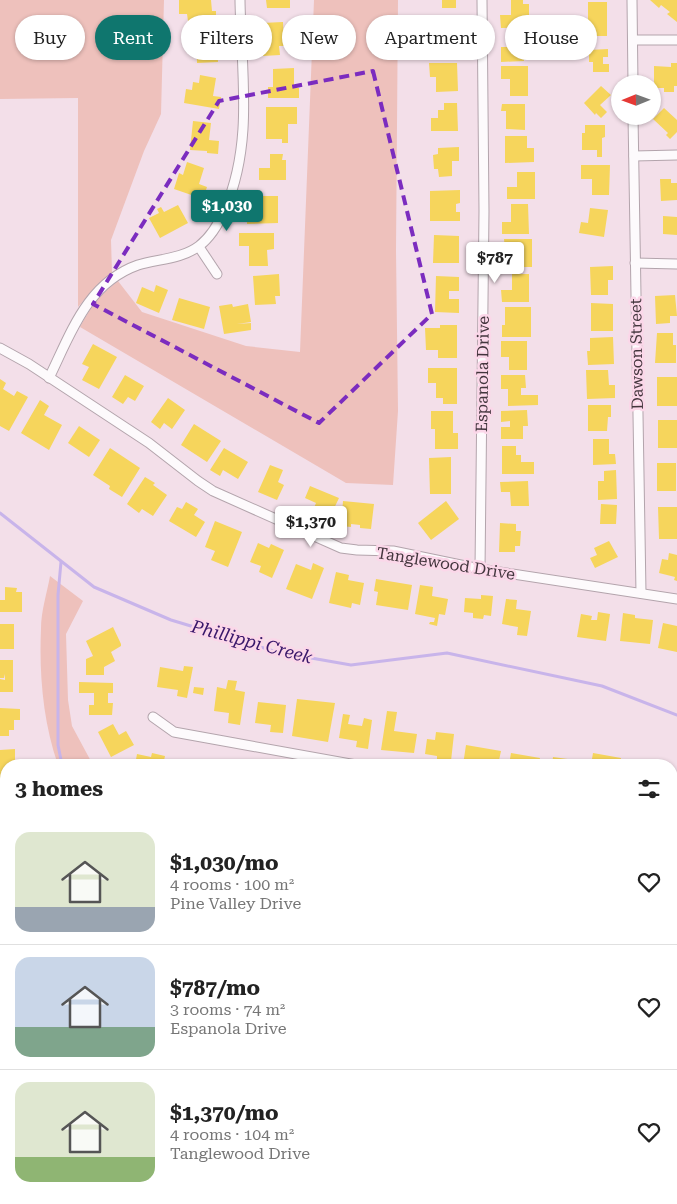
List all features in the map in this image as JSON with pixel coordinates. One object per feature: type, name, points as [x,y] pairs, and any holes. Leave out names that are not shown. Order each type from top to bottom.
[{"type":"street","points":[[49,378],[83,309],[99,289],[118,275],[136,266],[199,247],[210,236],[219,222],[228,201],[242,146],[245,100],[240,0]]},
{"type":"street","name":"Espanola Drive","points":[[480,569],[484,211],[482,0]]},
{"type":"street","points":[[632,0],[633,75]]},
{"type":"street","points":[[632,40],[677,40]]},
{"type":"street","name":"Dawson Street","points":[[634,125],[641,592]]},
{"type":"street","points":[[634,156],[677,155]]},
{"type":"street","points":[[199,247],[217,274]]},
{"type":"street","points":[[635,263],[677,264]]},
{"type":"street","name":"Tanglewood Drive","points":[[0,348],[149,443],[198,481],[226,498],[341,548],[393,551],[480,569],[641,592],[677,599]]},
{"type":"street","points":[[153,717],[174,732],[323,759]]},
{"type":"highlighted area","points":[[373,71],[432,314],[319,423],[93,304],[219,101]]},
{"type":"shaded area","points":[[0,0],[164,0],[164,15],[95,15],[95,60],[162,60],[161,114],[144,151],[111,240],[112,273],[96,286],[78,307],[78,98],[0,99]]},
{"type":"shaded area","points":[[314,0],[398,0],[398,15],[366,15],[366,60],[398,60],[396,250],[398,411],[393,485],[346,483],[80,327],[96,301],[118,281],[142,312],[246,346],[300,352],[312,60],[356,60],[356,15],[313,15]]},
{"type":"shaded area","points":[[50,576],[83,601],[66,634],[68,700],[72,726],[90,759],[56,759],[43,698],[42,616]]},
{"type":"building: Homes","points":[[179,0],[211,0],[212,11],[216,11],[216,15],[179,14]]},
{"type":"building: Homes","points":[[266,0],[290,0],[290,8],[267,8]]},
{"type":"building: Homes","points":[[442,0],[456,0],[456,8],[442,8]]},
{"type":"building: Homes","points":[[511,0],[523,0],[523,4],[529,4],[529,15],[511,15]]},
{"type":"building: Homes","points":[[650,0],[677,0],[677,22],[667,14],[670,12],[661,5],[659,8]]},
{"type":"building: Homes","points":[[588,2],[607,2],[607,36],[597,36],[597,15],[588,15]]},
{"type":"building: Homes","points":[[500,15],[505,15],[505,28],[501,28]]},
{"type":"building: Homes","points":[[282,22],[282,46],[279,46],[280,55],[272,55],[272,23]]},
{"type":"building: Homes","points":[[501,47],[505,47],[505,60],[524,61],[501,62]]},
{"type":"building: Homes","points":[[608,49],[608,57],[603,57],[603,64],[609,64],[609,72],[593,72],[593,62],[589,62],[589,60],[597,60],[597,50]]},
{"type":"building: Homes","points":[[197,60],[218,60],[218,62],[197,63]]},
{"type":"building: Homes","points":[[429,63],[457,63],[458,91],[436,92],[436,77],[430,77]]},
{"type":"building: Homes","points":[[671,63],[677,63],[677,86],[674,86],[674,92],[664,92],[664,88],[661,88],[661,75],[654,75],[654,66],[671,67]]},
{"type":"building: Homes","points":[[501,66],[528,66],[528,96],[510,96],[510,79],[501,79]]},
{"type":"building: Homes","points":[[294,68],[294,88],[299,88],[299,98],[268,98],[268,87],[273,87],[273,69]]},
{"type":"building: Homes","points":[[200,75],[216,78],[213,96],[221,97],[219,109],[184,103],[186,89],[192,90],[193,82],[199,83]]},
{"type":"building: Homes","points":[[601,86],[611,95],[600,105],[607,112],[601,118],[596,113],[595,115],[584,103]]},
{"type":"building: Homes","points":[[444,103],[457,103],[458,131],[431,131],[431,118],[438,118],[438,110],[444,110]]},
{"type":"building: Homes","points":[[502,104],[525,104],[525,130],[506,129],[506,111],[501,111]]},
{"type":"building: Homes","points":[[266,107],[297,107],[297,124],[288,124],[288,143],[282,143],[282,139],[266,139]]},
{"type":"building: Homes","points":[[664,108],[677,120],[677,132],[670,139],[666,135],[668,133],[659,125],[661,125],[661,111]]},
{"type":"building: Homes","points":[[193,121],[211,123],[209,140],[219,141],[218,154],[190,150]]},
{"type":"building: Homes","points":[[585,125],[605,125],[605,137],[602,138],[602,157],[597,157],[597,150],[582,150],[582,133],[585,133]]},
{"type":"building: Homes","points":[[505,136],[527,136],[527,148],[534,148],[534,162],[505,163]]},
{"type":"building: Homes","points":[[459,147],[459,161],[452,161],[452,176],[439,177],[438,169],[434,169],[433,155],[438,154],[438,148]]},
{"type":"building: Homes","points":[[270,154],[283,154],[282,160],[286,160],[286,180],[259,180],[259,168],[270,168]]},
{"type":"building: Homes","points":[[187,162],[204,168],[199,184],[207,187],[203,199],[174,189],[179,173],[183,175]]},
{"type":"building: Homes","points":[[581,165],[610,165],[609,195],[592,195],[592,179],[581,179]]},
{"type":"building: Homes","points":[[517,172],[535,172],[535,199],[507,199],[507,187],[517,187]]},
{"type":"building: Homes","points":[[660,179],[671,179],[671,183],[677,183],[677,200],[661,201]]},
{"type":"building: Homes","points":[[460,190],[460,203],[456,204],[456,212],[460,212],[460,221],[430,221],[430,191]]},
{"type":"building: Homes","points":[[253,196],[278,196],[278,223],[247,224],[247,210],[253,210]]},
{"type":"building: Homes","points":[[511,204],[528,204],[529,234],[502,234],[502,222],[511,222]]},
{"type":"building: Homes","points":[[178,205],[188,223],[160,238],[149,218],[159,213],[157,209],[161,207],[164,212]]},
{"type":"building: Homes","points":[[590,208],[608,210],[604,237],[579,233],[581,222],[588,223]]},
{"type":"building: Homes","points":[[663,216],[677,217],[677,235],[663,234]]},
{"type":"building: Homes","points":[[239,233],[274,233],[274,249],[267,250],[268,266],[249,266],[249,246],[239,246]]},
{"type":"building: Homes","points":[[434,235],[459,236],[459,263],[433,263]]},
{"type":"building: Homes","points":[[504,239],[532,239],[532,267],[510,267],[510,251],[505,251]]},
{"type":"building: Homes","points":[[613,266],[613,280],[608,280],[608,295],[591,295],[590,267]]},
{"type":"building: Homes","points":[[279,274],[280,296],[275,296],[276,304],[255,305],[253,276]]},
{"type":"building: Homes","points":[[512,274],[529,274],[529,302],[502,302],[501,290],[512,290]]},
{"type":"building: Homes","points":[[436,276],[459,277],[459,291],[449,291],[449,299],[459,299],[459,313],[435,312]]},
{"type":"building: Homes","points":[[156,285],[168,290],[159,313],[136,303],[142,287],[154,292]]},
{"type":"building: Homes","points":[[675,295],[677,316],[670,316],[670,323],[656,324],[655,296]]},
{"type":"building: Homes","points":[[179,298],[210,307],[204,329],[172,320]]},
{"type":"building: Homes","points":[[591,303],[613,304],[613,331],[591,331]]},
{"type":"building: Homes","points":[[232,304],[233,307],[248,304],[251,322],[237,324],[251,323],[251,330],[224,334],[219,306]]},
{"type":"building: Homes","points":[[505,307],[531,307],[531,337],[502,337],[502,325],[505,325]]},
{"type":"building: Homes","points":[[440,325],[457,325],[457,358],[438,358],[438,350],[426,350],[425,328],[440,328]]},
{"type":"building: Homes","points":[[657,333],[673,333],[673,345],[676,345],[676,363],[655,363]]},
{"type":"building: Homes","points":[[613,337],[614,364],[588,365],[587,351],[590,351],[590,338]]},
{"type":"building: Homes","points":[[501,341],[527,341],[527,370],[509,370],[509,357],[501,357]]},
{"type":"building: Homes","points":[[93,344],[117,357],[99,389],[82,380],[89,367],[82,364]]},
{"type":"building: Homes","points":[[428,368],[457,368],[457,404],[443,404],[443,398],[436,398],[436,383],[428,383]]},
{"type":"building: Homes","points":[[586,370],[608,370],[609,385],[615,385],[615,398],[587,399]]},
{"type":"building: Homes","points":[[125,375],[144,386],[135,401],[128,397],[123,404],[112,397]]},
{"type":"building: Homes","points":[[501,375],[525,375],[526,388],[521,388],[521,395],[538,395],[538,405],[508,406],[508,389],[501,389]]},
{"type":"building: Homes","points":[[657,377],[677,377],[677,406],[657,406]]},
{"type":"building: Homes","points":[[0,379],[6,383],[3,389],[14,396],[17,391],[28,397],[9,431],[0,426]]},
{"type":"building: Homes","points":[[168,398],[185,410],[172,429],[164,423],[160,429],[151,422]]},
{"type":"building: Homes","points":[[40,400],[49,406],[44,415],[62,425],[49,450],[21,433]]},
{"type":"building: Homes","points":[[588,405],[611,405],[611,417],[608,417],[607,431],[588,431]]},
{"type":"building: Homes","points":[[527,410],[528,426],[523,426],[523,439],[501,439],[501,427],[510,427],[510,421],[501,422],[501,411]]},
{"type":"building: Homes","points":[[431,411],[453,411],[453,433],[458,433],[458,449],[435,449],[435,429],[431,429]]},
{"type":"building: Homes","points":[[658,420],[677,420],[677,448],[658,448]]},
{"type":"building: Homes","points":[[194,424],[221,441],[207,462],[181,445]]},
{"type":"building: Homes","points":[[79,426],[100,440],[89,457],[68,443]]},
{"type":"building: Homes","points":[[593,439],[609,439],[609,454],[615,454],[616,464],[593,465]]},
{"type":"building: Homes","points":[[502,446],[516,446],[516,455],[521,455],[521,462],[534,462],[534,474],[502,474]]},
{"type":"building: Homes","points":[[110,448],[140,468],[122,497],[109,489],[110,486],[93,475]]},
{"type":"building: Homes","points":[[224,448],[248,462],[238,479],[223,470],[220,476],[210,470]]},
{"type":"building: Homes","points":[[451,457],[451,494],[430,494],[429,458]]},
{"type":"building: Homes","points":[[657,463],[676,463],[676,491],[657,491]]},
{"type":"building: Homes","points":[[270,465],[283,470],[278,482],[284,485],[277,500],[258,492]]},
{"type":"building: Homes","points":[[616,470],[617,499],[598,500],[598,481],[604,481],[604,471]]},
{"type":"building: Homes","points":[[145,477],[155,483],[153,485],[167,495],[153,516],[142,509],[139,513],[127,504]]},
{"type":"building: Homes","points":[[528,481],[529,506],[511,506],[510,492],[501,492],[500,482]]},
{"type":"building: Homes","points":[[310,486],[339,498],[328,521],[312,513],[316,503],[305,498]]},
{"type":"building: Homes","points":[[343,501],[374,504],[371,529],[360,528],[360,525],[351,524],[351,527],[341,526]]},
{"type":"building: Homes","points":[[446,501],[459,519],[431,540],[418,523]]},
{"type":"building: Homes","points":[[186,502],[198,509],[194,515],[205,522],[196,537],[169,521],[177,507],[182,509]]},
{"type":"building: Homes","points":[[601,504],[617,505],[616,524],[600,524]]},
{"type":"building: Homes","points":[[658,507],[677,507],[677,539],[659,539]]},
{"type":"building: Homes","points":[[215,521],[242,532],[228,567],[211,560],[215,551],[205,547]]},
{"type":"building: Homes","points":[[500,523],[516,524],[516,531],[521,531],[520,546],[515,546],[515,552],[499,552]]},
{"type":"building: Homes","points":[[609,541],[618,557],[595,568],[590,558],[597,555],[594,548]]},
{"type":"building: Homes","points":[[258,543],[269,548],[271,544],[284,550],[272,578],[259,572],[261,566],[250,562]]},
{"type":"building: Homes","points":[[669,553],[677,555],[677,581],[674,580],[675,577],[659,573],[662,559],[668,560]]},
{"type":"building: Homes","points":[[313,563],[324,568],[312,599],[286,589],[296,564],[311,570]]},
{"type":"building: Homes","points":[[336,572],[349,575],[348,580],[364,583],[360,605],[352,603],[351,608],[329,603]]},
{"type":"building: Homes","points":[[376,579],[412,585],[408,610],[376,605],[378,592],[374,591]]},
{"type":"building: Homes","points":[[420,585],[433,587],[432,596],[448,599],[445,615],[439,614],[437,626],[429,624],[434,622],[435,618],[415,614]]},
{"type":"building: Homes","points":[[5,587],[17,588],[16,592],[22,592],[22,612],[0,612],[0,600],[5,600]]},
{"type":"building: Homes","points":[[481,595],[493,596],[491,616],[484,615],[483,619],[473,618],[473,613],[464,612],[465,598],[481,599]]},
{"type":"building: Homes","points":[[506,599],[517,600],[516,609],[531,611],[527,636],[517,635],[518,627],[502,624]]},
{"type":"building: Homes","points":[[598,612],[610,614],[606,641],[577,637],[581,614],[592,616],[591,620],[597,620]]},
{"type":"building: Homes","points":[[623,613],[635,615],[635,618],[653,620],[650,644],[620,641]]},
{"type":"building: Homes","points":[[663,623],[677,626],[677,652],[658,648]]},
{"type":"building: Homes","points":[[0,624],[14,624],[14,649],[0,649]]},
{"type":"building: Homes","points":[[113,627],[121,644],[121,646],[111,652],[115,661],[104,667],[104,675],[86,675],[86,659],[93,656],[86,641]]},
{"type":"building: Homes","points":[[0,660],[13,660],[13,692],[0,692],[0,679],[5,680],[5,674],[4,678],[0,678]]},
{"type":"building: Homes","points":[[184,666],[193,667],[187,698],[177,696],[178,690],[157,687],[160,667],[183,671]]},
{"type":"building: Homes","points":[[228,680],[237,681],[235,690],[245,692],[240,725],[228,723],[229,713],[214,711],[217,687],[226,689]]},
{"type":"building: Homes","points":[[79,682],[113,683],[113,693],[108,693],[108,703],[113,703],[112,715],[89,715],[89,705],[94,705],[94,693],[79,693]]},
{"type":"building: Homes","points":[[194,687],[204,688],[203,695],[193,693]]},
{"type":"building: Homes","points":[[297,699],[335,703],[328,742],[292,736]]},
{"type":"building: Homes","points":[[258,702],[286,705],[283,733],[270,732],[271,725],[255,723]]},
{"type":"building: Homes","points":[[0,708],[20,709],[20,720],[14,720],[14,730],[9,730],[9,736],[0,736]]},
{"type":"building: Homes","points":[[387,711],[397,712],[394,731],[417,734],[414,753],[381,750]]},
{"type":"building: Homes","points":[[343,714],[350,715],[348,724],[362,726],[364,718],[372,720],[368,749],[356,747],[357,741],[339,738]]},
{"type":"building: Homes","points":[[113,724],[119,735],[126,731],[134,745],[111,757],[98,732]]},
{"type":"building: Homes","points":[[436,732],[454,734],[451,759],[437,759],[437,756],[425,754],[427,739],[435,740]]},
{"type":"building: Homes","points":[[466,745],[501,751],[499,759],[464,759]]},
{"type":"building: Homes","points":[[15,749],[15,759],[0,759],[0,750]]},
{"type":"building: Homes","points":[[152,753],[165,756],[164,759],[136,759],[137,754],[151,757]]},
{"type":"building: Homes","points":[[511,753],[540,758],[540,759],[510,759]]},
{"type":"building: Homes","points":[[593,753],[621,758],[621,759],[592,759]]},
{"type":"waterway","name":"Phillippi Creek","points":[[0,513],[94,587],[171,620],[277,652],[351,665],[447,653],[602,686],[677,715]]},
{"type":"waterway","points":[[61,562],[58,595],[58,745],[61,759]]}]
